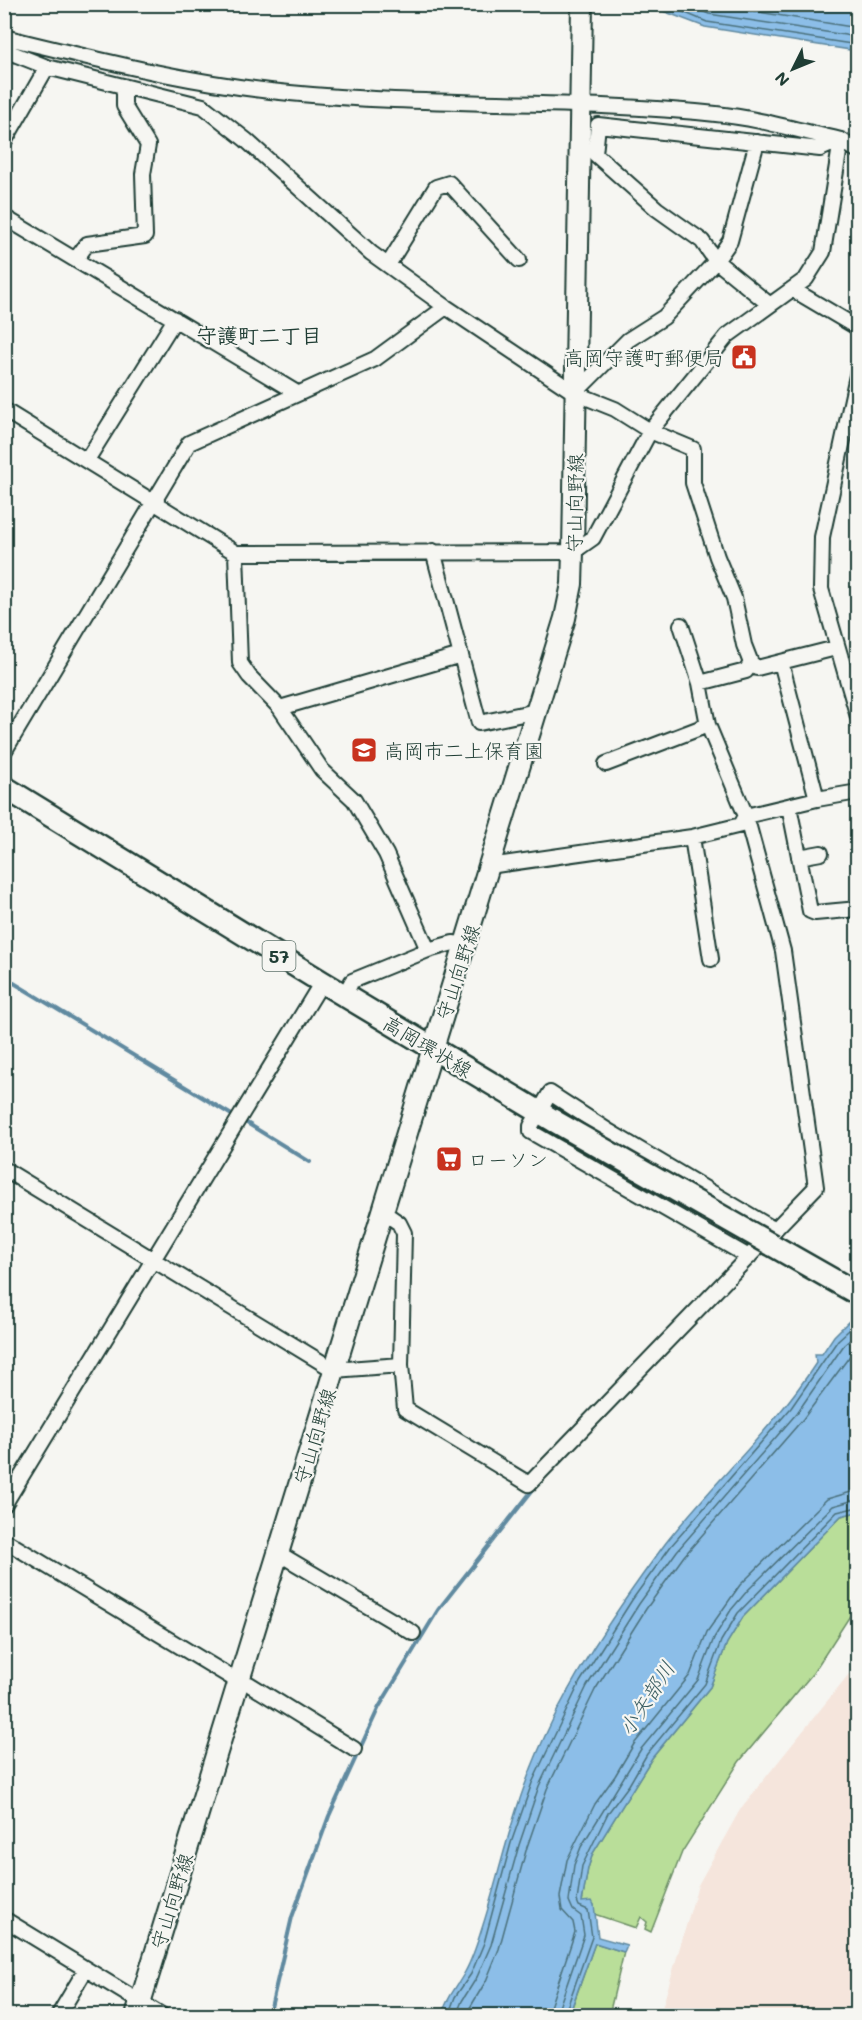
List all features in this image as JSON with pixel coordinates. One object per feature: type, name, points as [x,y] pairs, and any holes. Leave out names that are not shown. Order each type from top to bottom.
[{"type":"main road","name":"守山向野線","points":[[138,2008],[565,618],[572,584],[573,552],[582,4]]},
{"type":"main road","name":"高岡環状線","points":[[4,788],[344,996],[548,1116],[774,1238],[800,1260],[858,1294]]},
{"type":"street","points":[[4,37],[178,79],[289,93],[396,101],[580,101],[718,114],[841,140],[858,151]]},
{"type":"street","points":[[4,50],[47,67],[203,106],[246,140],[371,253],[446,307],[575,393],[615,409],[650,430],[693,449],[693,483],[717,557],[734,598],[744,645],[751,663],[757,668],[836,648]]},
{"type":"street","points":[[4,142],[47,67]]},
{"type":"street","points":[[76,259],[87,244],[145,236],[143,174],[148,145],[124,106],[124,86]]},
{"type":"street","points":[[770,305],[716,261],[702,241],[657,209],[595,154],[597,125],[820,149],[841,140]]},
{"type":"street","points":[[4,410],[236,553],[573,552],[593,538],[650,430],[727,336],[806,279],[823,252],[841,140]]},
{"type":"street","points":[[575,393],[628,340],[664,317],[716,261],[730,241],[757,142]]},
{"type":"street","points":[[388,265],[436,187],[448,183],[519,260]]},
{"type":"street","points":[[4,217],[297,393]]},
{"type":"street","points":[[792,289],[858,328]]},
{"type":"street","points":[[4,752],[156,502],[189,443],[375,359],[446,307]]},
{"type":"street","points":[[87,460],[175,319]]},
{"type":"street","points":[[858,371],[853,418],[822,537],[821,589],[836,648],[858,717]]},
{"type":"street","points":[[434,551],[478,723],[537,711]]},
{"type":"street","points":[[236,553],[240,663],[249,676],[280,708],[322,770],[354,800],[386,854],[428,950]]},
{"type":"street","points":[[383,1212],[399,1223],[404,1233],[401,1365],[405,1409],[529,1484],[749,1257],[774,1238],[816,1187],[783,951],[746,816],[708,725],[700,683],[681,625]]},
{"type":"street","points":[[280,708],[461,655]]},
{"type":"street","points":[[781,662],[817,799]]},
{"type":"street","points":[[700,683],[746,671],[751,663]]},
{"type":"street","points":[[606,764],[708,725]]},
{"type":"street","points":[[489,866],[692,837],[741,825],[746,816],[858,792]]},
{"type":"street","points":[[789,806],[810,910],[815,913],[858,909]]},
{"type":"street","points":[[692,837],[711,959]]},
{"type":"street","points":[[799,857],[821,853]]},
{"type":"street","points":[[344,996],[352,981],[428,950],[453,943],[466,945]]},
{"type":"street","points":[[4,1505],[322,982]]},
{"type":"street","points":[[749,1257],[531,1132],[531,1126],[548,1116],[550,1093],[774,1238]]},
{"type":"street","points":[[4,1169],[334,1370],[401,1365]]},
{"type":"street","points":[[4,1540],[239,1682],[249,1684],[354,1749]]},
{"type":"street","points":[[278,1553],[413,1633]]},
{"type":"street","points":[[4,1919],[86,1969],[138,2008],[163,2016]]},
{"type":"street","points":[[58,2016],[86,1969]]},
{"type":"shaded area","points":[[857,1664],[857,2015],[660,2015],[698,1885],[741,1808]]},
{"type":"green space","points":[[857,1512],[857,1605],[813,1673],[739,1762],[682,1852],[651,1932],[645,1929],[647,1922],[641,1917],[636,1928],[594,1914],[594,1905],[582,1902],[593,1853],[652,1758],[710,1687],[727,1643],[743,1617],[841,1516]]},
{"type":"green space","points":[[595,1943],[624,1952],[609,2015],[569,2016]]},
{"type":"water","points":[[647,5],[857,5],[857,51],[705,27]]},
{"type":"water","name":"小矢部川","points":[[857,1313],[857,1512],[841,1516],[743,1617],[727,1643],[710,1687],[652,1758],[593,1853],[582,1902],[592,1901],[594,1905],[598,1937],[627,1945],[624,1952],[595,1943],[569,2015],[442,2015],[475,1949],[526,1782],[569,1688],[605,1629],[665,1544],[781,1411],[816,1363],[815,1354],[822,1354],[834,1336]]},
{"type":"waterway","points":[[4,977],[235,1117]]},
{"type":"waterway","points":[[242,1120],[310,1162]]},
{"type":"waterway","points":[[269,2016],[292,1917],[329,1816],[379,1707],[438,1610],[535,1487]]},
{"type":"place","name":"高岡守護町郵便局","points":[[744,357]]},
{"type":"place","name":"高岡市二上保育園","points":[[364,750]]},
{"type":"place","name":"ローソン","points":[[449,1159]]},
{"type":"district","name":"守護町二丁目","points":[[259,334]]}]
